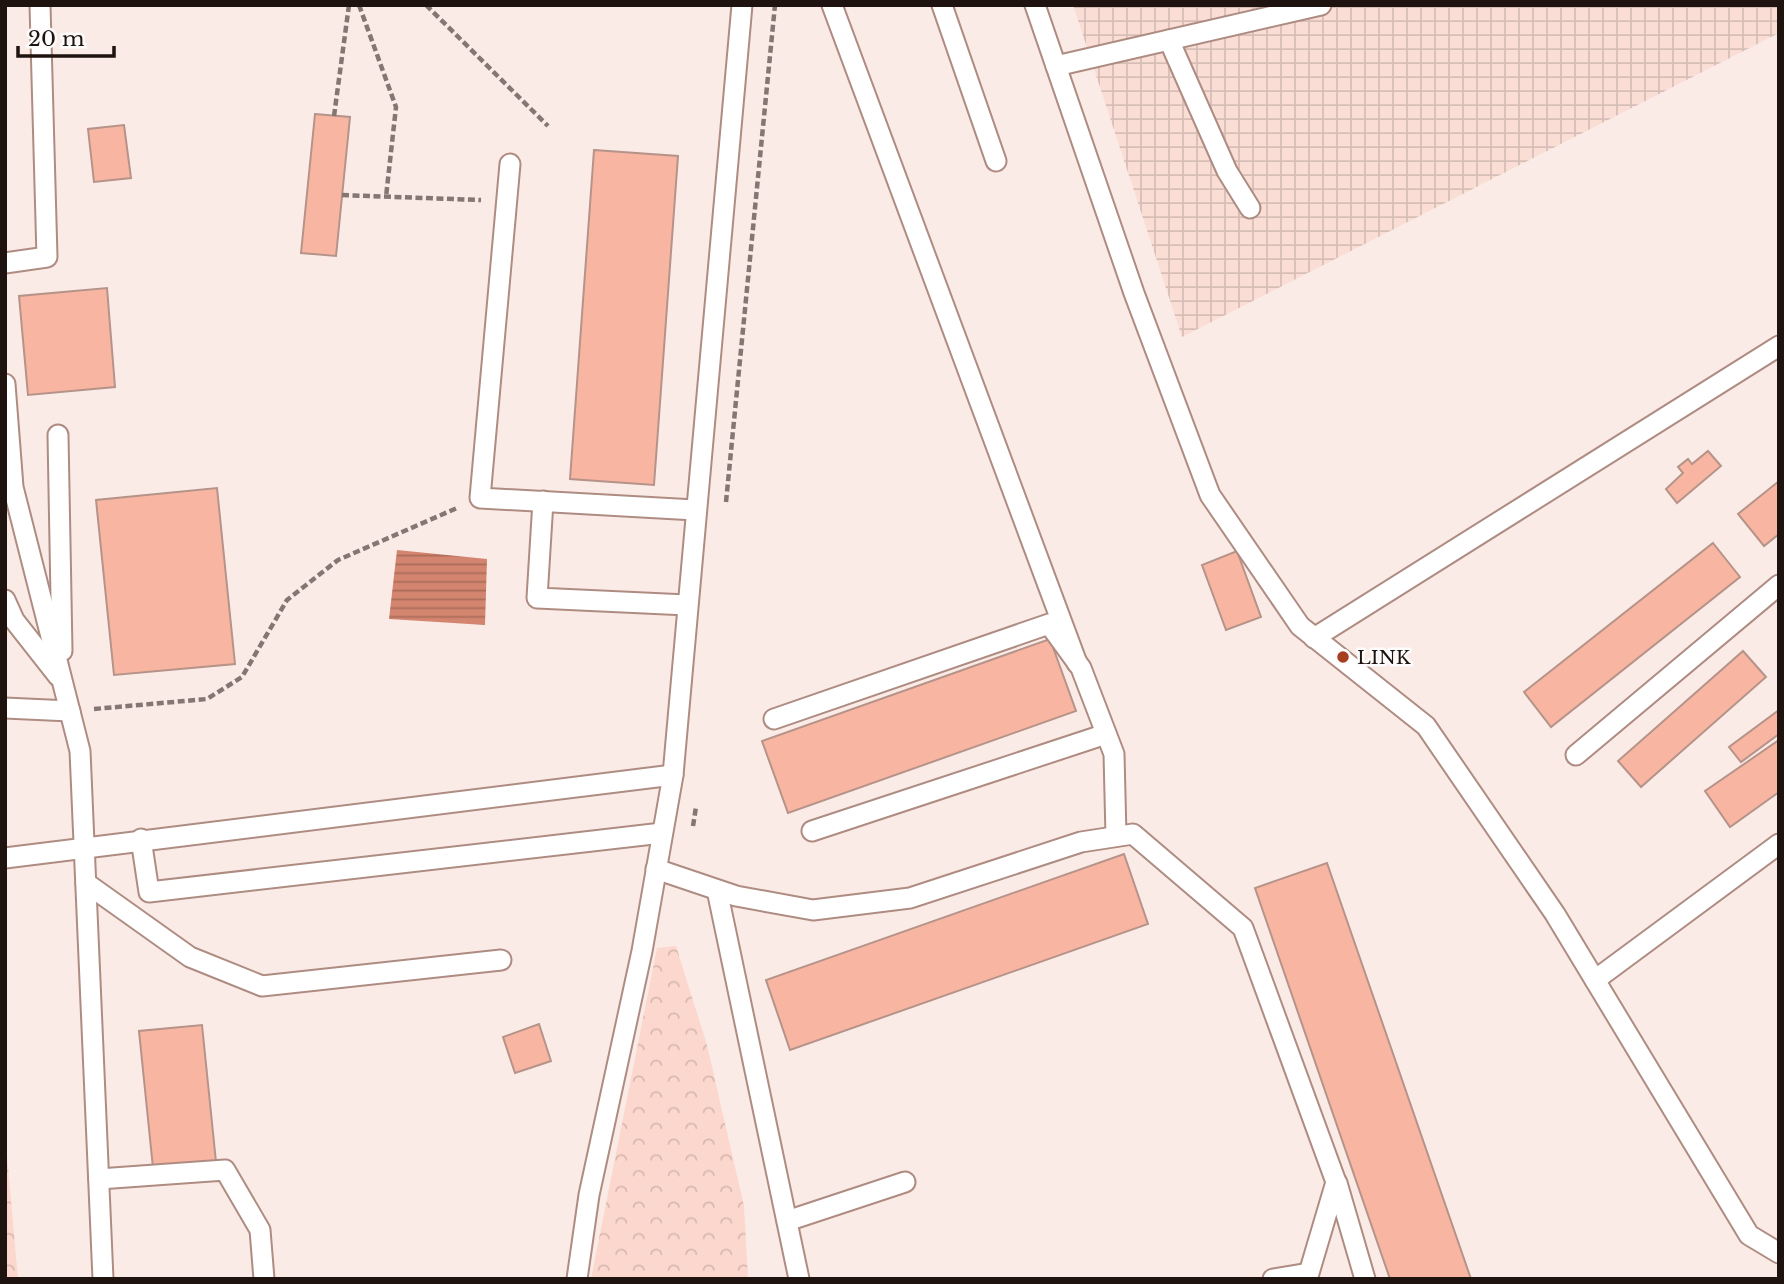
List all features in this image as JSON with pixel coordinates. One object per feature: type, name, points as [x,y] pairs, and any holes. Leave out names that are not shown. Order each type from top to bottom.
[{"type":"lane","points":[[5,263],[47,257],[40,5]]},
{"type":"lane","points":[[577,1279],[589,1195],[614,1085],[673,775],[742,5]]},
{"type":"lane","points":[[832,5],[1077,663],[1114,754],[1116,836]]},
{"type":"lane","points":[[942,5],[996,161]]},
{"type":"lane","points":[[1035,5],[1134,293],[1210,495],[1300,626],[1426,726],[1555,914],[1749,1235],[1779,1253]]},
{"type":"lane","points":[[1056,66],[1321,5]]},
{"type":"lane","points":[[1169,40],[1227,171],[1250,208]]},
{"type":"lane","points":[[510,164],[480,498],[695,510]]},
{"type":"lane","points":[[1314,638],[1779,346]]},
{"type":"lane","points":[[5,384],[13,487],[80,751],[103,1279]]},
{"type":"lane","points":[[58,435],[63,684]]},
{"type":"lane","points":[[543,501],[537,598],[687,605]]},
{"type":"lane","points":[[1576,755],[1779,585]]},
{"type":"lane","points":[[5,600],[14,620],[63,684]]},
{"type":"lane","points":[[774,719],[1049,624],[1077,663]]},
{"type":"lane","points":[[5,708],[70,711]]},
{"type":"lane","points":[[812,831],[1107,734]]},
{"type":"lane","points":[[5,858],[85,845],[673,775]]},
{"type":"lane","points":[[141,839],[149,892],[662,833]]},
{"type":"lane","points":[[656,869],[716,890],[813,910],[910,898],[1081,842],[1133,834],[1243,928],[1336,1182],[1365,1279]]},
{"type":"lane","points":[[1595,980],[1779,844]]},
{"type":"lane","points":[[86,883],[190,957],[262,986],[502,960]]},
{"type":"lane","points":[[716,890],[799,1279]]},
{"type":"lane","points":[[99,1179],[225,1170],[260,1230],[264,1279]]},
{"type":"lane","points":[[787,1222],[905,1182]]},
{"type":"lane","points":[[1273,1279],[1309,1273],[1336,1182]]},
{"type":"path","points":[[334,116],[349,5]]},
{"type":"path","points":[[359,5],[396,107],[386,197]]},
{"type":"path","points":[[426,5],[548,126]]},
{"type":"path","points":[[725,514],[775,5]]},
{"type":"path","points":[[342,195],[507,201]]},
{"type":"path","points":[[70,711],[207,699],[243,677],[287,600],[338,560],[480,498]]},
{"type":"path","points":[[692,829],[696,803]]},
{"type":"shaded area","points":[[1073,5],[1779,5],[1779,33],[1182,337]]},
{"type":"shaded area","points":[[397,550],[487,559],[485,625],[389,619]]},
{"type":"green space","points":[[676,946],[707,1045],[744,1206],[748,1279],[591,1279],[657,948]]},
{"type":"green space","points":[[5,1133],[18,1279],[5,1279]]},
{"type":"building","points":[[315,114],[350,117],[336,256],[301,253]]},
{"type":"building","points":[[124,125],[131,178],[94,182],[88,129]]},
{"type":"building","points":[[594,150],[678,156],[654,485],[570,479]]},
{"type":"building","points":[[107,288],[115,387],[28,395],[19,296]]},
{"type":"building","points":[[1708,451],[1721,466],[1677,503],[1666,489],[1683,473],[1678,467],[1688,459],[1692,464]]},
{"type":"building","points":[[1779,481],[1779,534],[1764,546],[1738,514]]},
{"type":"building","points":[[217,488],[235,664],[114,675],[96,500]]},
{"type":"building","points":[[1713,543],[1740,577],[1551,727],[1524,692]]},
{"type":"building","points":[[1237,551],[1261,617],[1226,630],[1202,565]]},
{"type":"building","points":[[1050,639],[1076,711],[788,813],[762,741]]},
{"type":"building","points":[[1743,651],[1766,677],[1641,787],[1618,761]]},
{"type":"building","points":[[1779,710],[1779,734],[1741,762],[1729,747]]},
{"type":"building","points":[[1779,740],[1779,792],[1730,827],[1705,791]]},
{"type":"building","points":[[1124,854],[1148,924],[790,1050],[766,980]]},
{"type":"building","points":[[1327,863],[1471,1279],[1390,1279],[1255,888]]},
{"type":"building","points":[[539,1024],[551,1061],[515,1073],[503,1037]]},
{"type":"building","points":[[202,1025],[216,1162],[153,1168],[139,1031]]},
{"type":"place","name":"LINK","points":[[1343,657]]}]
